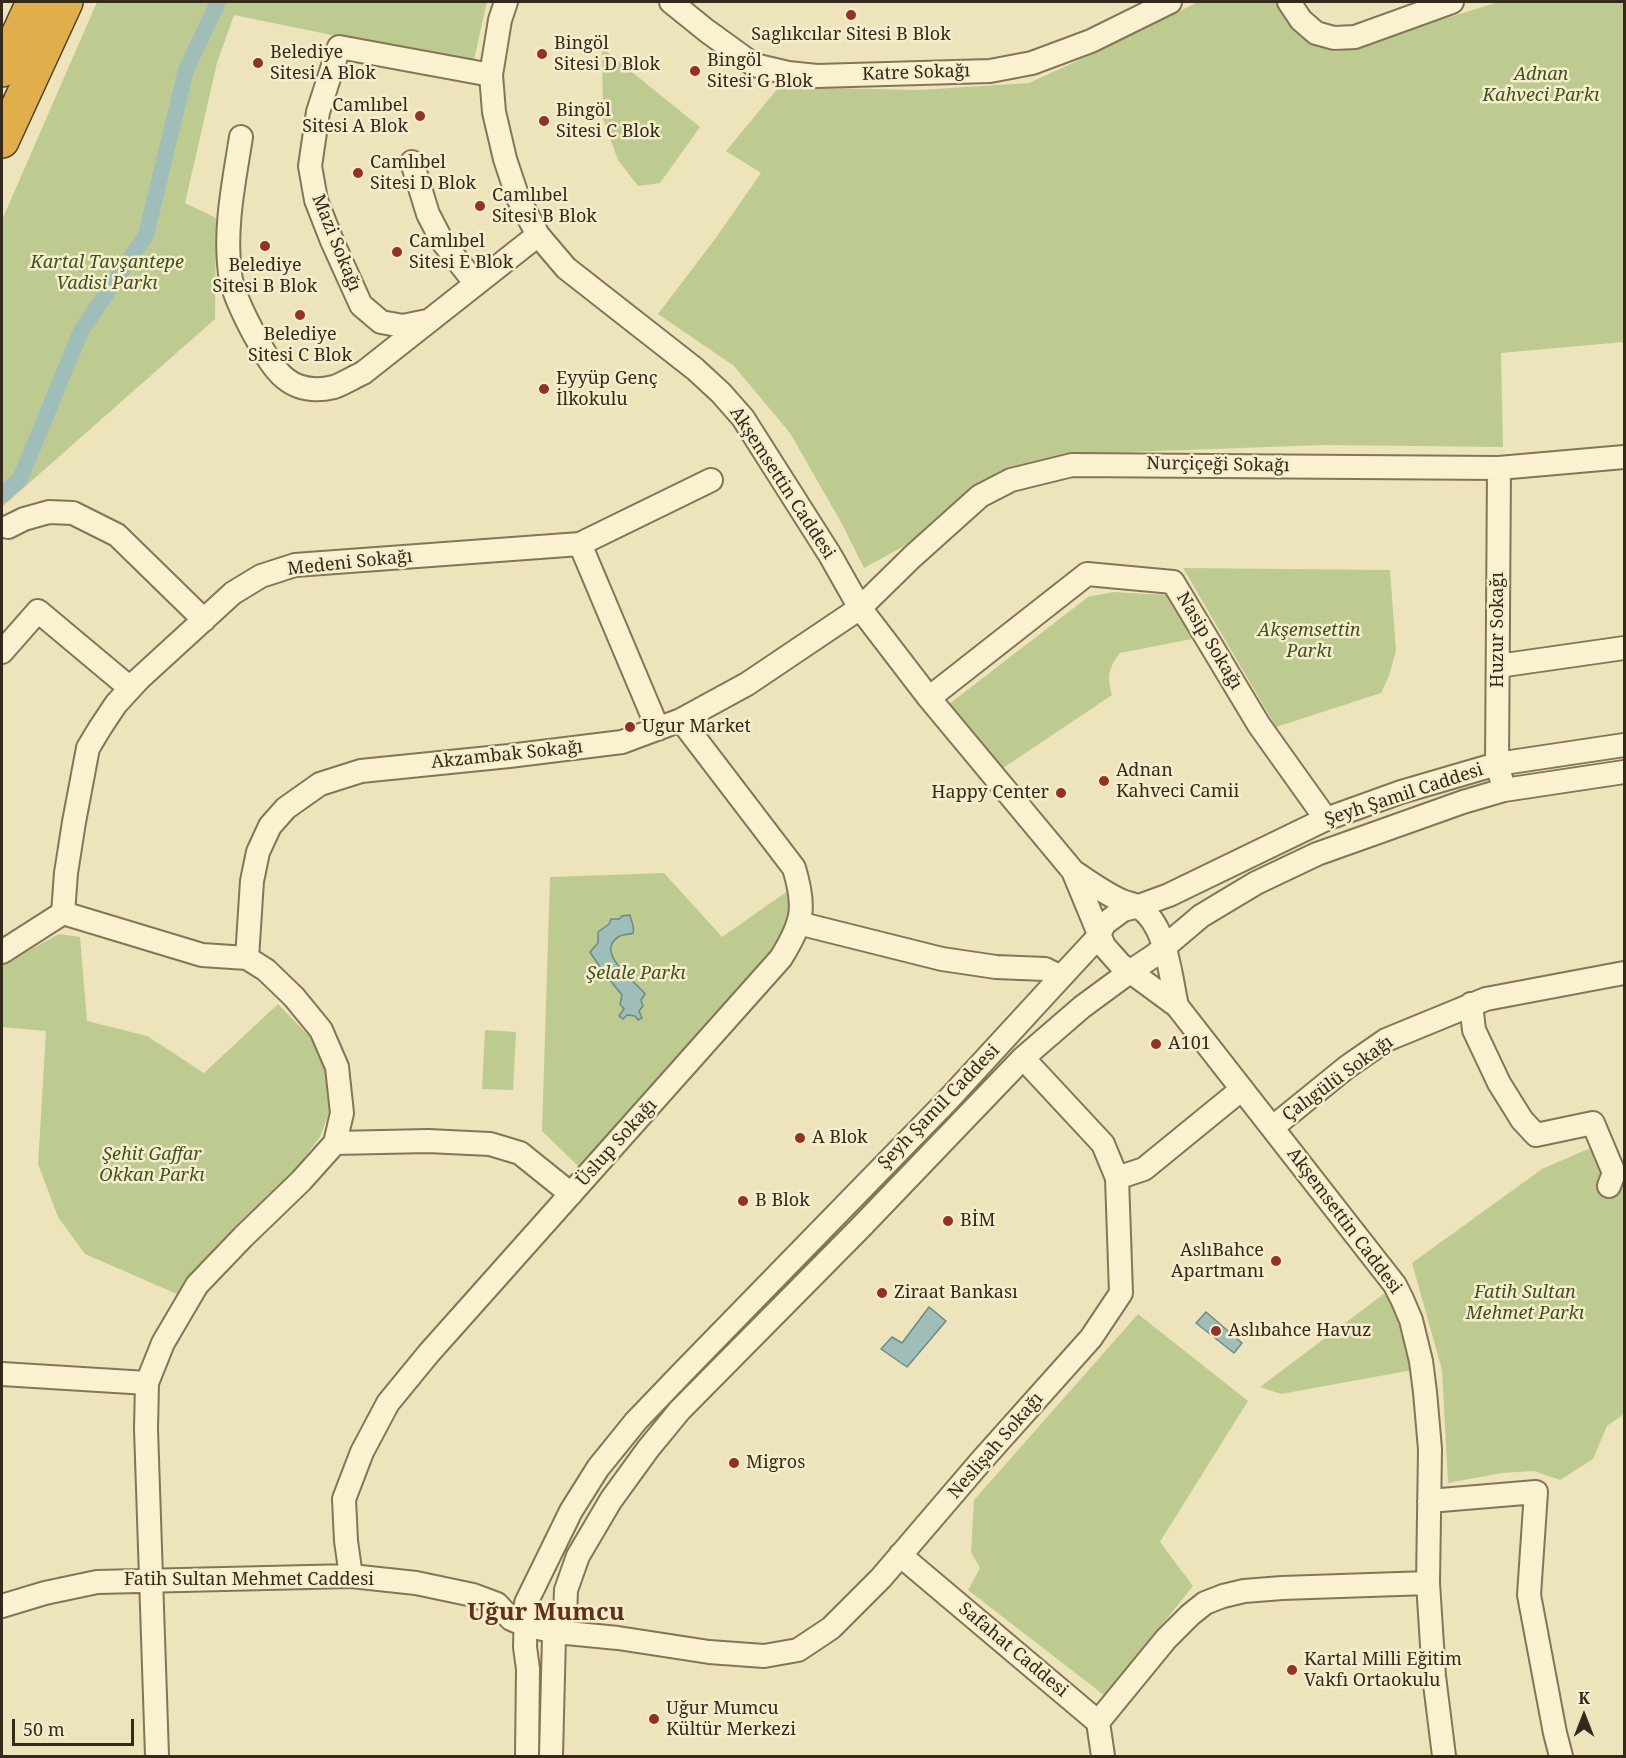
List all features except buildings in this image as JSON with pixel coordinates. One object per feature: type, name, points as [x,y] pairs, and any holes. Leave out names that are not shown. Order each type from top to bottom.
[{"type":"highway","points":[[2,70],[33,2]]},
{"type":"highway","points":[[2,141],[66,2]]},
{"type":"street","name":"Akşemsettin Caddesi","points":[[506,2],[500,20],[491,75],[494,112],[505,159],[518,198],[538,235],[566,268],[695,369],[743,418],[830,555],[860,608],[929,698],[1073,872],[1104,946],[1112,957],[1177,1006],[1388,1276],[1402,1299],[1411,1320],[1422,1370],[1430,1449],[1428,1583],[1434,1676],[1444,1756]]},
{"type":"street","name":"Katre Sokağı","points":[[671,2],[707,32],[754,65],[788,73],[817,76],[990,71],[1032,63],[1091,41],[1170,2]]},
{"type":"street","points":[[1289,2],[1301,20],[1316,33],[1334,38],[1355,37],[1452,2]]},
{"type":"street","name":"Mazi Sokağı","points":[[429,321],[403,326],[381,322],[361,305],[316,200],[310,166],[318,112],[339,47],[491,75]]},
{"type":"street","name":"Mazi Sokağı","points":[[241,137],[229,213],[230,276],[247,321],[271,364],[288,382],[308,389],[334,387],[363,373],[538,235]]},
{"type":"street","points":[[412,162],[428,214],[442,240],[476,284]]},
{"type":"street","name":"Nurçiçeği Sokağı","points":[[860,608],[912,556],[980,496],[1011,480],[1072,465],[1499,468],[1624,457]]},
{"type":"street","name":"Huzur Sokağı","points":[[1499,468],[1497,764],[1504,790]]},
{"type":"street","points":[[658,729],[580,544],[711,480]]},
{"type":"street","points":[[8,527],[24,519],[49,512],[74,513],[117,535],[204,620]]},
{"type":"street","name":"Medeni Sokağı","points":[[63,914],[72,832],[88,748],[116,704],[130,688],[233,593],[261,576],[295,565],[580,544]]},
{"type":"street","name":"Nasip Sokağı","points":[[929,698],[1088,574],[1173,582],[1259,725],[1326,819]]},
{"type":"street","name":"Akzambak Sokağı","points":[[247,958],[252,881],[258,852],[270,826],[286,808],[320,784],[360,771],[622,742],[681,720],[747,684],[860,608]]},
{"type":"street","points":[[2,652],[38,612],[130,688]]},
{"type":"street","points":[[1498,666],[1624,648]]},
{"type":"street","name":"Üslup Sokağı","points":[[351,1576],[346,1541],[344,1499],[362,1452],[388,1403],[429,1353],[781,958],[794,938],[801,916],[801,891],[794,868],[681,720]]},
{"type":"street","name":"Şeyh Şamil Caddesi","points":[[527,1756],[526,1604],[571,1510],[598,1468],[636,1421],[947,1101],[1100,936],[1104,924],[1123,910],[1169,895],[1326,819],[1401,792],[1497,764],[1624,746]]},
{"type":"street","name":"Şeyh Şamil Caddesi","points":[[551,1756],[554,1635],[565,1616],[566,1590],[578,1556],[604,1510],[648,1449],[680,1410],[860,1228],[1023,1058],[1082,1007],[1155,955],[1201,916],[1237,893],[1317,854],[1432,812],[1504,790],[1624,772]]},
{"type":"street","name":"Akşemsettin Caddesi","points":[[1073,872],[1124,902],[1139,906],[1158,929],[1177,1006]]},
{"type":"street","points":[[2,952],[63,914],[202,955],[247,958],[266,970],[287,990],[321,1030],[337,1067],[342,1113],[335,1143],[302,1181],[197,1285],[163,1343],[147,1383],[146,1429],[157,1756]]},
{"type":"street","points":[[798,923],[942,959],[996,967],[1044,969],[1061,977]]},
{"type":"street","name":"Çalıgülü Sokağı","points":[[1273,1127],[1347,1067],[1386,1040],[1486,999],[1624,973]]},
{"type":"street","points":[[1471,1004],[1474,1030],[1499,1083],[1522,1120],[1536,1135],[1593,1123],[1614,1173],[1609,1186]]},
{"type":"street","name":"Neslişah Sokağı","points":[[556,1632],[618,1638],[709,1652],[764,1656],[798,1650],[831,1628],[881,1578],[1091,1338],[1120,1293],[1118,1178],[1103,1144],[1023,1058]]},
{"type":"street","points":[[1118,1178],[1144,1169],[1242,1089]]},
{"type":"street","points":[[335,1143],[428,1141],[490,1144],[520,1153],[571,1194]]},
{"type":"street","points":[[2,1374],[147,1383]]},
{"type":"street","points":[[1429,1501],[1536,1492],[1529,1595],[1561,1756]]},
{"type":"street","name":"Safahat Caddesi","points":[[900,1556],[1098,1722]]},
{"type":"street","name":"Fatih Sultan Mehmet Caddesi","points":[[2,1606],[45,1593],[97,1582],[351,1576],[416,1583],[473,1595],[497,1604]]},
{"type":"street","points":[[1103,1756],[1098,1722],[1167,1639],[1205,1603],[1244,1591],[1428,1583]]},
{"type":"street","points":[[556,1632],[525,1625],[511,1619],[497,1604],[516,1593],[532,1590],[553,1594],[565,1608],[618,1638]]},
{"type":"green space","name":"Kartal Tavşantepe Vadisi Parkı","points":[[97,2],[487,2],[473,64],[234,15],[217,63],[185,203],[216,218],[215,319],[2,507],[2,220]]},
{"type":"green space","name":"Adnan Kahveci Parkı","points":[[1198,2],[1279,2],[1298,33],[1335,52],[1499,2],[1624,2],[1624,342],[1501,353],[1503,447],[1323,445],[1075,454],[1007,468],[904,546],[864,568],[842,524],[790,433],[734,366],[658,314],[761,173],[726,151],[779,87],[919,90],[1029,83]]},
{"type":"green space","points":[[602,48],[700,127],[660,183],[638,186],[618,160],[603,119]]},
{"type":"green space","name":"Akşemsettin Parkı","points":[[1183,568],[1390,570],[1396,651],[1389,676],[1381,693],[1276,727]]},
{"type":"green space","points":[[1113,592],[1167,595],[1197,638],[1120,653],[1110,673],[1109,683],[1112,695],[1003,768],[949,704],[1088,597]]},
{"type":"green space","name":"Şelale Parkı","points":[[664,873],[722,937],[792,888],[794,915],[781,944],[579,1167],[542,1131],[550,877]]},
{"type":"green space","name":"Şehit Gaffar Okkan Parkı","points":[[59,934],[80,937],[87,1021],[147,1036],[204,1073],[278,1004],[313,1040],[328,1076],[329,1113],[320,1137],[289,1178],[185,1283],[177,1294],[85,1254],[58,1217],[38,1164],[46,1031],[2,1027],[2,965]]},
{"type":"green space","points":[[485,1030],[516,1032],[513,1090],[482,1089]]},
{"type":"green space","name":"Fatih Sultan Mehmet Parkı","points":[[1595,1146],[1624,1170],[1624,1414],[1607,1426],[1593,1459],[1560,1480],[1534,1471],[1502,1473],[1448,1483],[1442,1370],[1412,1263],[1542,1169]]},
{"type":"green space","points":[[1389,1290],[1418,1369],[1281,1394],[1260,1387]]},
{"type":"green space","points":[[1138,1314],[1248,1401],[1160,1542],[1193,1586],[1105,1696],[968,1590],[980,1568],[971,1552],[974,1500]]},
{"type":"water","points":[[630,915],[633,933],[620,936],[613,942],[611,950],[619,966],[645,994],[641,1000],[643,1006],[639,1011],[642,1018],[638,1020],[635,1016],[627,1015],[623,1019],[619,1016],[624,1009],[620,1004],[622,995],[590,952],[598,943],[598,932],[609,924],[611,919]]},
{"type":"water","points":[[929,1307],[946,1321],[907,1367],[881,1349],[892,1337],[902,1343]]},
{"type":"water","name":"Aslıbahce Havuz","points":[[1206,1312],[1242,1343],[1234,1353],[1196,1323]]},
{"type":"waterway","points":[[2,495],[20,479],[81,331],[146,235],[186,70],[218,2]]},
{"type":"place","name":"Saglıkcılar Sitesi B Blok","points":[[851,15]]},
{"type":"place","name":"Bingöl Sitesi D Blok","points":[[542,54]]},
{"type":"place","name":"Belediye Sitesi A Blok","points":[[258,63]]},
{"type":"place","name":"Bingöl Sitesi G Blok","points":[[695,71]]},
{"type":"place","name":"Camlıbel Sitesi A Blok","points":[[420,116]]},
{"type":"place","name":"Bingöl Sitesi C Blok","points":[[544,121]]},
{"type":"place","name":"Camlıbel Sitesi D Blok","points":[[358,173]]},
{"type":"place","name":"Camlıbel Sitesi B Blok","points":[[480,206]]},
{"type":"place","name":"Belediye Sitesi B Blok","points":[[265,246]]},
{"type":"place","name":"Camlıbel Sitesi E Blok","points":[[397,252]]},
{"type":"place","name":"Belediye Sitesi C Blok","points":[[300,315]]},
{"type":"place","name":"Eyyüp Genç İlkokulu","points":[[544,389]]},
{"type":"place","name":"Ugur Market","points":[[630,727]]},
{"type":"place","name":"Adnan Kahveci Camii","points":[[1104,781]]},
{"type":"place","name":"Happy Center","points":[[1061,793]]},
{"type":"place","name":"A101","points":[[1156,1044]]},
{"type":"place","name":"A Blok","points":[[800,1138]]},
{"type":"place","name":"B Blok","points":[[743,1201]]},
{"type":"place","name":"BİM","points":[[948,1221]]},
{"type":"place","name":"AslıBahce Apartmanı","points":[[1276,1261]]},
{"type":"place","name":"Ziraat Bankası","points":[[882,1293]]},
{"type":"place","name":"Aslıbahce Havuz","points":[[1216,1331]]},
{"type":"place","name":"Migros","points":[[734,1463]]},
{"type":"place","name":"Kartal Milli Eğitim Vakfı Ortaokulu","points":[[1292,1670]]},
{"type":"place","name":"Uğur Mumcu Kültür Merkezi","points":[[654,1719]]},
{"type":"district","name":"Uğur Mumcu","points":[[546,1613]]}]
